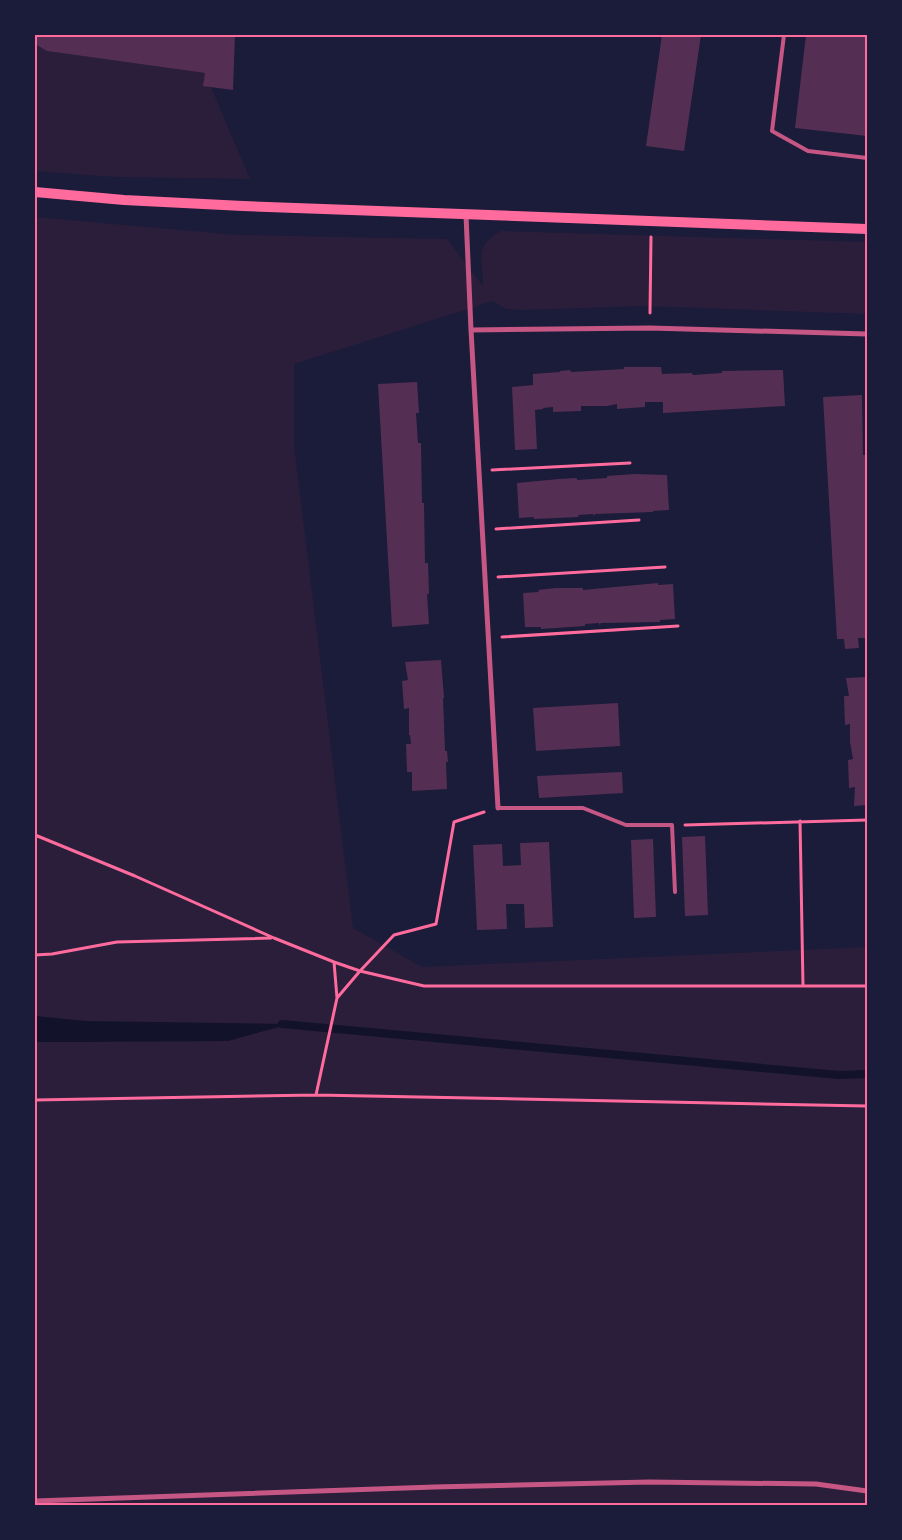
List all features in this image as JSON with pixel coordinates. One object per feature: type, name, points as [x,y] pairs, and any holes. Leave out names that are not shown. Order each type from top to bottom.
[{"type":"main road","points":[[35,192],[144,201],[466,215],[867,229]]},
{"type":"street","points":[[466,215],[498,808]]},
{"type":"street","points":[[471,330],[650,328],[867,334]]},
{"type":"street","points":[[35,1500],[649,1482],[816,1484],[867,1492]]},
{"type":"lane","points":[[784,35],[772,131],[808,151],[867,158]]},
{"type":"lane","points":[[498,808],[583,808],[626,825],[672,825],[675,892]]},
{"type":"path","points":[[650,328],[651,221]]},
{"type":"path","points":[[479,471],[630,463]]},
{"type":"path","points":[[482,530],[639,520]]},
{"type":"path","points":[[485,578],[665,566]]},
{"type":"path","points":[[488,638],[678,626]]},
{"type":"path","points":[[337,998],[394,935],[436,924],[454,822],[498,808]]},
{"type":"path","points":[[672,825],[867,820]]},
{"type":"path","points":[[800,821],[802,986]]},
{"type":"path","points":[[35,835],[334,962],[360,971],[424,986],[867,986]]},
{"type":"path","points":[[35,955],[52,954],[117,942],[274,938]]},
{"type":"path","points":[[316,1094],[337,998],[334,962]]},
{"type":"path","points":[[35,1100],[316,1094],[867,1106]]},
{"type":"shaded area","points":[[35,44],[47,51],[205,73],[250,179],[115,177],[35,171]]},
{"type":"shaded area","points":[[35,217],[237,235],[447,239],[483,286],[481,261],[483,249],[492,237],[501,231],[867,242],[867,314],[644,306],[521,310],[506,309],[493,301],[294,364],[294,445],[353,928],[422,967],[867,947],[867,1505],[35,1505],[35,1042],[228,1041],[35,1016]]},
{"type":"shaded area","points":[[35,1016],[86,1021],[290,1024],[228,1041],[35,1042]]},
{"type":"building","points":[[35,35],[235,35],[233,90],[203,86],[205,73],[47,51],[35,44]]},
{"type":"building","points":[[662,35],[701,35],[684,151],[646,146]]},
{"type":"building","points":[[806,35],[867,35],[867,136],[795,128]]},
{"type":"building","points":[[624,367],[661,367],[662,374],[692,373],[693,375],[722,373],[722,371],[783,370],[785,406],[663,413],[663,402],[645,402],[645,407],[617,409],[617,404],[581,406],[581,411],[553,412],[553,407],[543,408],[535,410],[537,449],[515,450],[512,387],[533,385],[533,374],[570,370],[571,372],[624,369]]},
{"type":"building","points":[[417,382],[419,413],[416,413],[418,443],[421,443],[425,563],[428,563],[429,594],[427,594],[429,624],[392,627],[378,384]]},
{"type":"building","points":[[862,395],[863,455],[865,455],[867,482],[867,487],[865,487],[867,515],[867,638],[858,638],[859,648],[845,649],[844,639],[837,639],[823,397]]},
{"type":"building","points":[[634,474],[667,475],[669,510],[595,514],[594,516],[593,514],[578,515],[579,517],[519,518],[517,483],[577,478],[577,480],[607,478],[607,476]]},
{"type":"building","points":[[658,583],[658,585],[673,584],[675,619],[660,620],[660,622],[601,623],[599,625],[599,623],[585,624],[585,626],[541,629],[541,627],[525,627],[523,593],[556,588],[583,588],[583,590]]},
{"type":"building","points":[[441,660],[445,751],[447,751],[448,762],[446,762],[447,789],[412,791],[412,772],[407,772],[406,744],[411,744],[409,708],[404,709],[402,681],[408,680],[405,662]]},
{"type":"building","points":[[867,677],[867,805],[854,806],[855,787],[849,788],[848,760],[853,759],[850,742],[850,724],[845,725],[844,696],[849,696],[846,678]]},
{"type":"building","points":[[618,703],[620,746],[536,751],[533,708]]},
{"type":"building","points":[[622,772],[623,793],[539,798],[537,776]]},
{"type":"building","points":[[705,836],[708,915],[685,916],[682,837]]},
{"type":"building","points":[[653,839],[656,917],[634,918],[631,840]]},
{"type":"building","points":[[549,842],[553,927],[525,928],[524,904],[506,904],[507,929],[477,930],[473,845],[502,844],[503,866],[521,865],[520,843]]},
{"type":"waterway","points":[[282,1024],[839,1075],[867,1074]]}]
